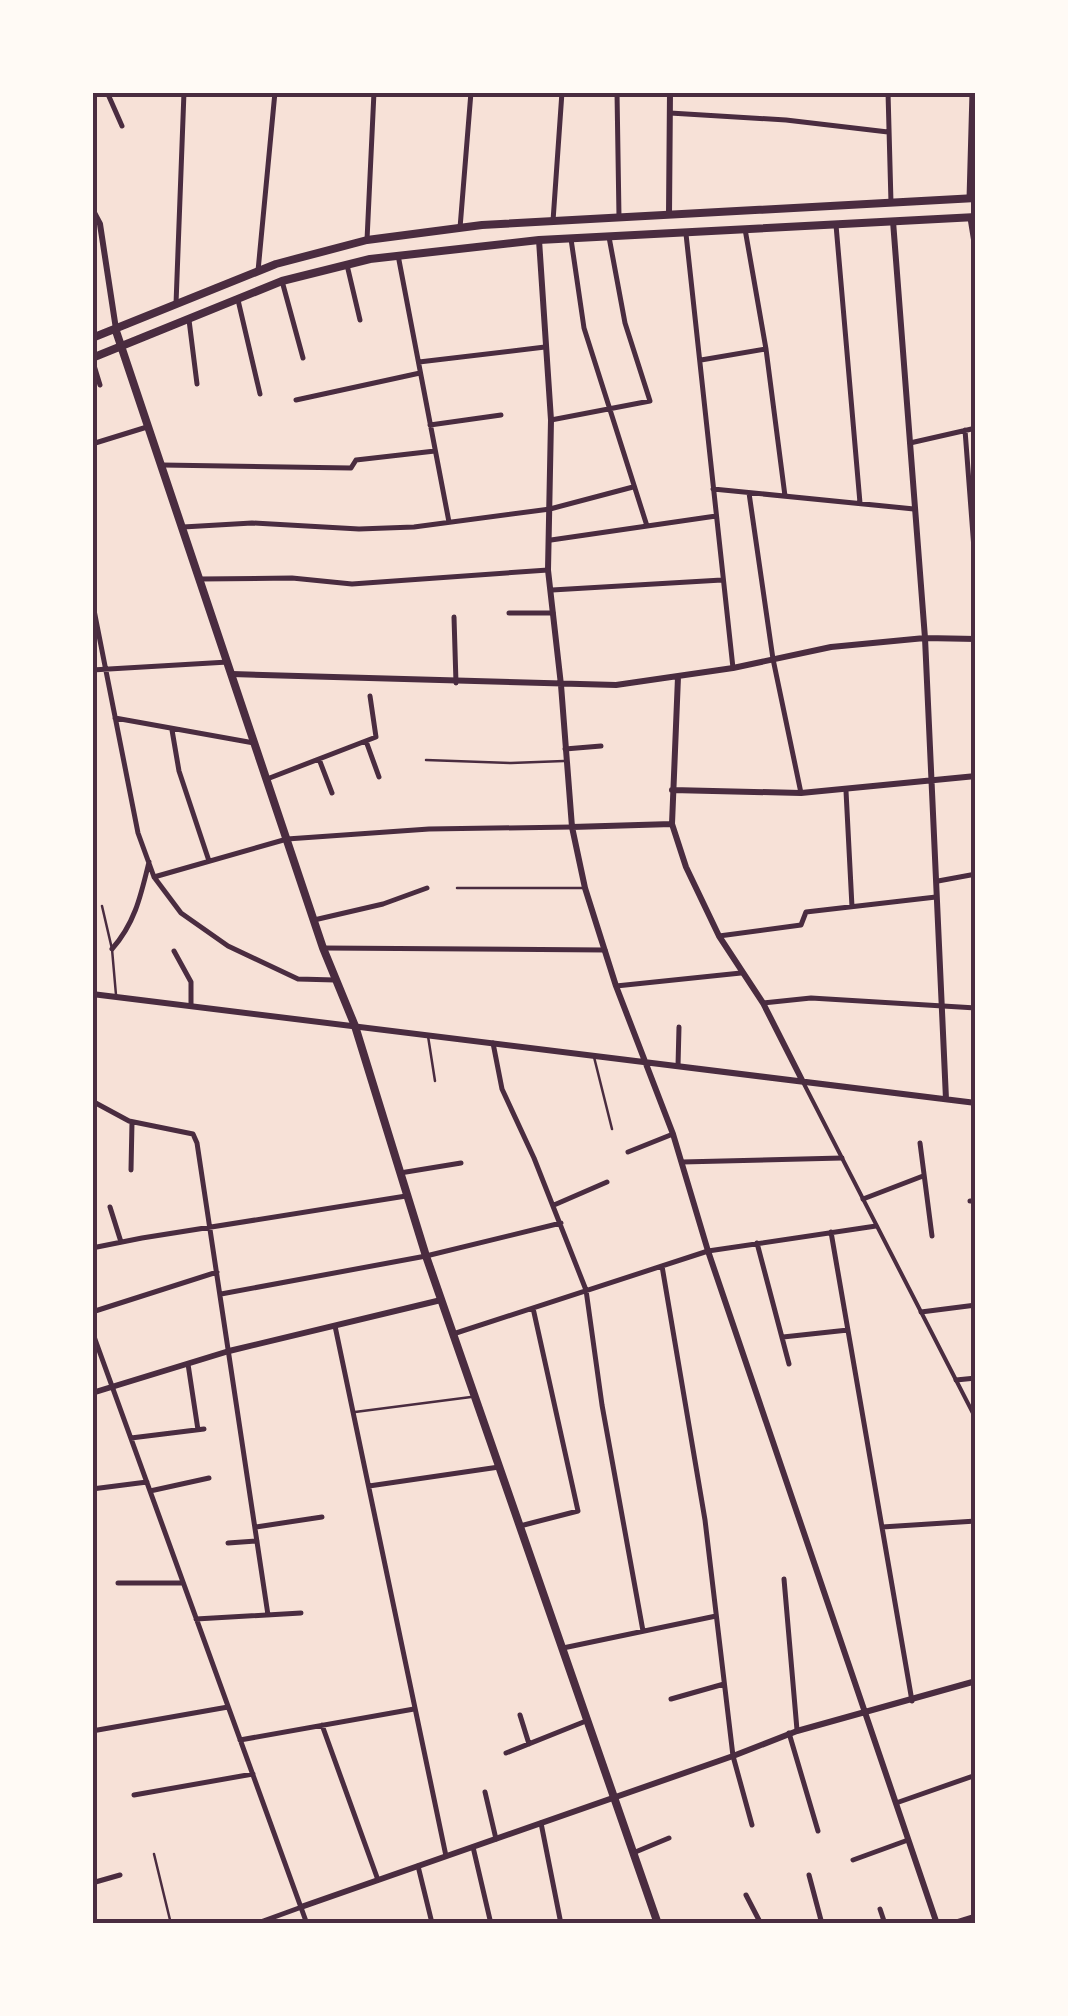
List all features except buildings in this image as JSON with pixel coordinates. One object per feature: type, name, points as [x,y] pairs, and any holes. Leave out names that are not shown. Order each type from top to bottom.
[{"type":"main road","points":[[92,338],[258,271],[366,240],[552,221],[972,198]]},
{"type":"main road","points":[[891,203],[893,222]]},
{"type":"main road","points":[[92,358],[282,281],[370,258],[539,240],[973,217]]},
{"type":"main road","points":[[366,240],[370,258]]},
{"type":"main road","points":[[116,330],[323,948],[354,1026],[426,1256],[658,1924]]},
{"type":"street","points":[[107,92],[122,126]]},
{"type":"street","points":[[176,305],[184,92]]},
{"type":"street","points":[[258,271],[275,92]]},
{"type":"street","points":[[366,240],[374,92]]},
{"type":"street","points":[[460,228],[471,92]]},
{"type":"street","points":[[552,221],[562,92]]},
{"type":"street","points":[[617,92],[619,217]]},
{"type":"street","points":[[669,214],[670,92]]},
{"type":"street","points":[[888,92],[891,203]]},
{"type":"street","points":[[972,92],[972,198]]},
{"type":"street","points":[[670,113],[786,120],[888,132]]},
{"type":"street","points":[[92,210],[116,330]]},
{"type":"street","points":[[973,217],[976,255]]},
{"type":"street","points":[[893,222],[934,780],[946,1099]]},
{"type":"street","points":[[836,224],[860,503]]},
{"type":"street","points":[[745,229],[785,496]]},
{"type":"street","points":[[686,232],[733,668]]},
{"type":"street","points":[[551,420],[650,401],[625,323],[609,237]]},
{"type":"street","points":[[571,238],[584,328],[648,526]]},
{"type":"street","points":[[539,240],[551,420],[548,570],[572,826],[585,888],[616,986],[673,1134],[708,1251],[937,1924]]},
{"type":"street","points":[[398,255],[449,522]]},
{"type":"street","points":[[347,264],[360,320]]},
{"type":"street","points":[[282,281],[303,358]]},
{"type":"street","points":[[238,300],[260,394]]},
{"type":"street","points":[[188,320],[197,384]]},
{"type":"street","points":[[419,362],[548,347]]},
{"type":"street","points":[[701,360],[766,349]]},
{"type":"street","points":[[92,358],[100,385]]},
{"type":"street","points":[[296,400],[420,373]]},
{"type":"street","points":[[430,425],[501,415]]},
{"type":"street","points":[[92,444],[150,426]]},
{"type":"street","points":[[910,442],[976,428]]},
{"type":"street","points":[[965,430],[975,571]]},
{"type":"street","points":[[162,465],[351,468],[356,460],[435,450]]},
{"type":"street","points":[[183,527],[252,524],[414,528],[550,509],[633,487]]},
{"type":"street","points":[[713,489],[915,510]]},
{"type":"street","points":[[748,493],[774,659],[801,793]]},
{"type":"street","points":[[550,540],[716,516]]},
{"type":"street","points":[[200,579],[292,578],[352,584],[548,570]]},
{"type":"street","points":[[552,590],[722,580]]},
{"type":"street","points":[[92,600],[138,834],[154,877],[182,914],[228,946],[298,980],[335,980]]},
{"type":"street","points":[[509,613],[553,613]]},
{"type":"street","points":[[454,617],[456,682]]},
{"type":"street","points":[[232,674],[616,685],[733,668],[831,647],[925,638],[976,639]]},
{"type":"street","points":[[92,670],[228,662]]},
{"type":"street","points":[[678,677],[672,824],[686,868],[718,936],[763,1003],[976,1419]]},
{"type":"street","points":[[267,779],[376,737],[370,696]]},
{"type":"street","points":[[115,718],[255,743]]},
{"type":"street","points":[[171,728],[179,771],[209,862]]},
{"type":"street","points":[[366,741],[378,777]]},
{"type":"street","points":[[564,749],[601,746]]},
{"type":"street","points":[[320,759],[332,793]]},
{"type":"street","points":[[672,790],[801,793],[976,776]]},
{"type":"street","points":[[846,790],[852,907]]},
{"type":"street","points":[[154,877],[287,839],[429,828],[672,824]]},
{"type":"street","points":[[112,950],[127,932],[140,902],[149,862]]},
{"type":"street","points":[[938,880],[976,874]]},
{"type":"street","points":[[314,920],[382,904],[427,888]]},
{"type":"street","points":[[718,936],[801,925],[806,912],[939,897]]},
{"type":"street","points":[[323,948],[604,950]]},
{"type":"street","points":[[174,951],[191,982],[191,1006]]},
{"type":"street","points":[[616,986],[741,974]]},
{"type":"street","points":[[92,994],[976,1103]]},
{"type":"street","points":[[763,1003],[811,998],[976,1008]]},
{"type":"street","points":[[678,1066],[679,1027]]},
{"type":"street","points":[[493,1043],[502,1089],[554,1205],[586,1290],[602,1405],[643,1631]]},
{"type":"street","points":[[92,1101],[132,1122],[193,1134],[199,1151],[268,1615]]},
{"type":"street","points":[[131,1170],[132,1122]]},
{"type":"street","points":[[628,1152],[673,1134]]},
{"type":"street","points":[[920,1143],[932,1236]]},
{"type":"street","points":[[682,1162],[842,1158]]},
{"type":"street","points":[[398,1173],[461,1164]]},
{"type":"street","points":[[863,1199],[924,1176]]},
{"type":"street","points":[[554,1205],[607,1182]]},
{"type":"street","points":[[92,1248],[406,1196]]},
{"type":"street","points":[[110,1207],[122,1242]]},
{"type":"street","points":[[221,1294],[426,1256],[561,1223]]},
{"type":"street","points":[[453,1334],[708,1251],[876,1226]]},
{"type":"street","points":[[831,1232],[912,1702]]},
{"type":"street","points":[[758,1244],[789,1364]]},
{"type":"street","points":[[662,1266],[705,1520],[733,1756],[752,1825]]},
{"type":"street","points":[[92,1312],[218,1272]]},
{"type":"street","points":[[92,1392],[230,1350],[442,1300]]},
{"type":"street","points":[[920,1312],[976,1305]]},
{"type":"street","points":[[520,1526],[578,1510],[533,1308]]},
{"type":"street","points":[[335,1326],[446,1856]]},
{"type":"street","points":[[783,1337],[848,1330]]},
{"type":"street","points":[[92,1331],[307,1924]]},
{"type":"street","points":[[131,1438],[201,1430],[188,1363]]},
{"type":"street","points":[[956,1380],[976,1378]]},
{"type":"street","points":[[369,1486],[499,1468]]},
{"type":"street","points":[[150,1491],[209,1478]]},
{"type":"street","points":[[92,1488],[147,1482]]},
{"type":"street","points":[[255,1528],[322,1516]]},
{"type":"street","points":[[882,1527],[976,1522]]},
{"type":"street","points":[[228,1543],[257,1541]]},
{"type":"street","points":[[784,1579],[793,1732],[818,1831]]},
{"type":"street","points":[[118,1583],[183,1582]]},
{"type":"street","points":[[196,1618],[301,1613]]},
{"type":"street","points":[[562,1648],[716,1616]]},
{"type":"street","points":[[255,1924],[793,1732],[976,1682]]},
{"type":"street","points":[[671,1698],[724,1684]]},
{"type":"street","points":[[92,1731],[228,1708]]},
{"type":"street","points":[[240,1740],[415,1708]]},
{"type":"street","points":[[520,1715],[529,1744]]},
{"type":"street","points":[[506,1753],[588,1721]]},
{"type":"street","points":[[322,1725],[378,1880]]},
{"type":"street","points":[[134,1794],[253,1774]]},
{"type":"street","points":[[896,1803],[976,1775]]},
{"type":"street","points":[[485,1792],[496,1839]]},
{"type":"street","points":[[541,1823],[561,1924]]},
{"type":"street","points":[[633,1853],[669,1838]]},
{"type":"street","points":[[854,1860],[908,1840]]},
{"type":"street","points":[[473,1847],[492,1924]]},
{"type":"street","points":[[418,1866],[431,1919]]},
{"type":"street","points":[[92,1883],[120,1875]]},
{"type":"street","points":[[809,1875],[822,1924]]},
{"type":"street","points":[[746,1895],[761,1924]]},
{"type":"street","points":[[880,1909],[886,1924]]},
{"type":"street","points":[[950,1924],[976,1916]]},
{"type":"lane","points":[[426,760],[565,760]]},
{"type":"lane","points":[[457,888],[585,888]]},
{"type":"lane","points":[[102,906],[112,950],[116,996]]},
{"type":"lane","points":[[427,1035],[435,1081]]},
{"type":"lane","points":[[593,1056],[612,1128]]},
{"type":"lane","points":[[353,1412],[475,1397]]},
{"type":"lane","points":[[154,1854],[171,1924]]}]
